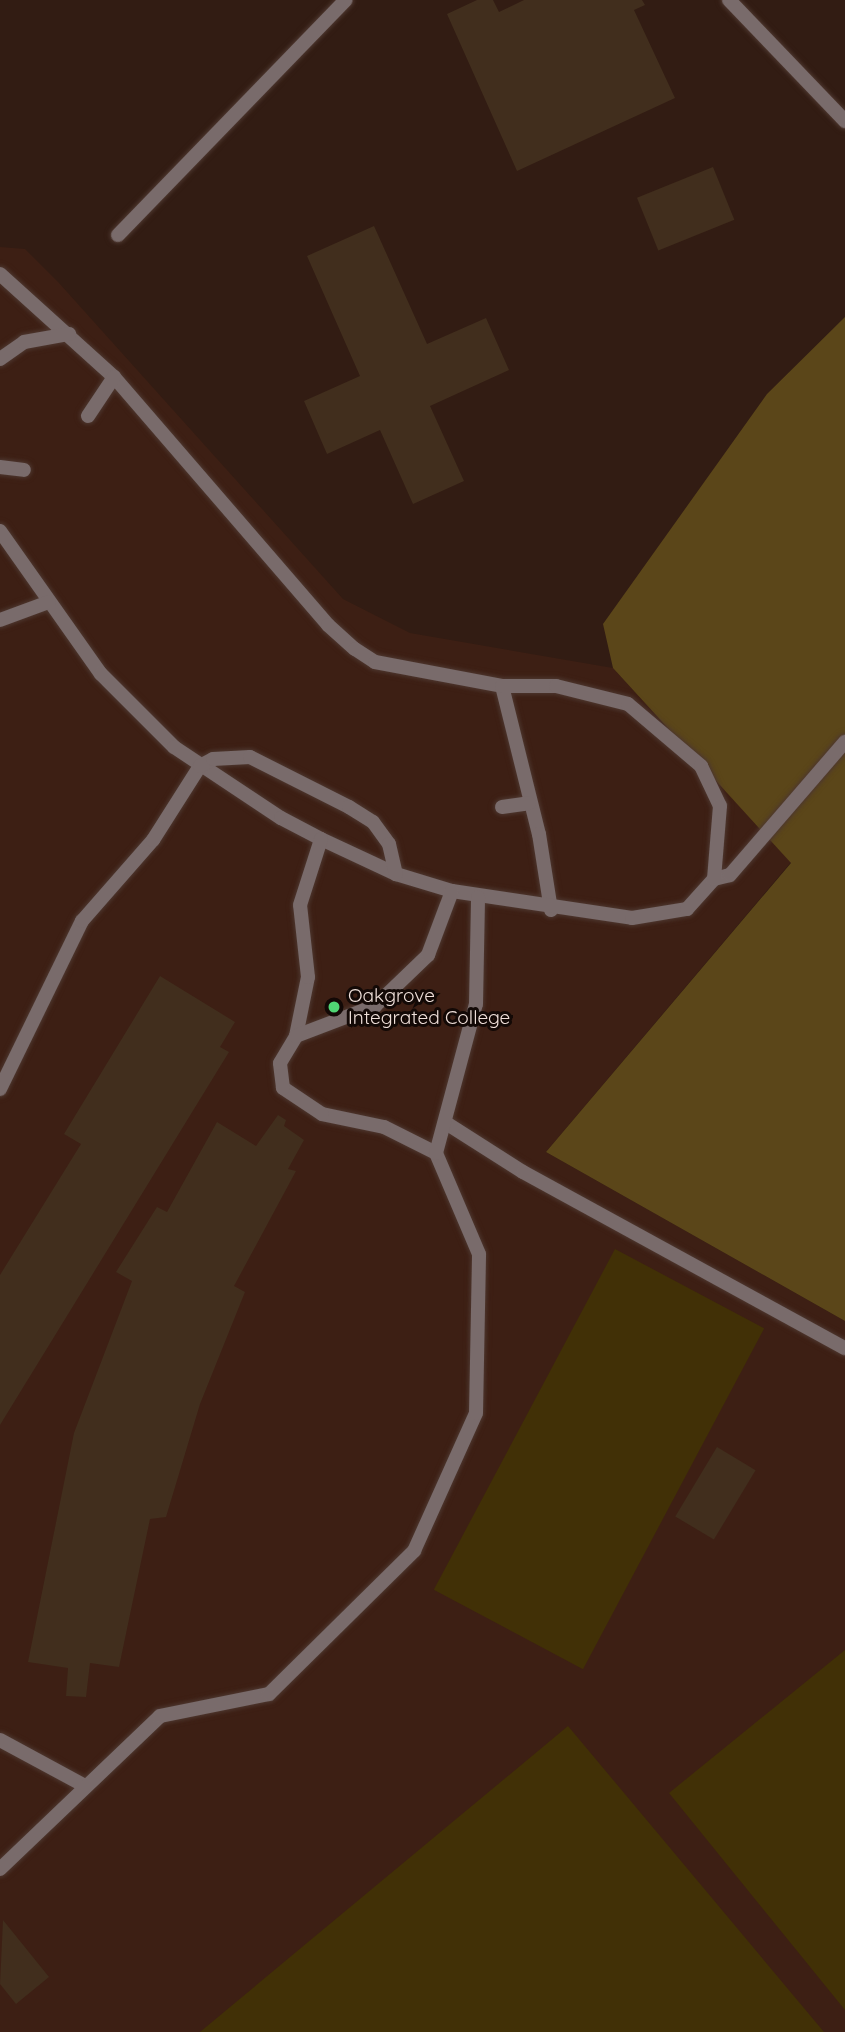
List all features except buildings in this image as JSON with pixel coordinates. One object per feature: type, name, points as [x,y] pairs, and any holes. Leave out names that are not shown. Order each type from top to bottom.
[{"type":"lane","points":[[118,235],[346,0]]},
{"type":"lane","points":[[729,0],[845,121]]},
{"type":"lane","points":[[0,274],[114,377],[328,625],[355,649],[375,662],[502,686],[555,686],[628,704],[701,766],[720,806],[714,879]]},
{"type":"lane","points":[[0,359],[24,342],[69,334]]},
{"type":"lane","points":[[88,416],[114,377]]},
{"type":"lane","points":[[0,467],[24,470]]},
{"type":"lane","points":[[0,531],[101,674],[174,747],[200,766],[320,839],[396,874],[452,891],[551,910],[632,918],[687,909],[714,879],[730,875],[845,742]]},
{"type":"lane","points":[[0,620],[49,602]]},
{"type":"lane","points":[[502,686],[529,803],[539,834],[551,910]]},
{"type":"lane","points":[[0,1089],[82,921],[152,840],[200,766],[232,755],[250,757],[295,776],[373,822],[389,844],[396,874]]},
{"type":"lane","points":[[502,807],[529,803]]},
{"type":"lane","points":[[0,1869],[160,1716],[269,1694],[414,1551],[475,1413],[479,1254],[436,1153],[384,1127],[322,1114],[284,1088],[280,1063],[296,1036],[308,977],[300,905],[320,839]]},
{"type":"lane","points":[[296,1036],[374,1006],[428,955],[452,891]]},
{"type":"lane","points":[[436,1153],[476,1004],[478,897]]},
{"type":"lane","points":[[446,1123],[523,1172],[845,1348]]},
{"type":"lane","points":[[0,1740],[85,1786]]},
{"type":"shaded area","name":"Oakgrove Integrated College","points":[[0,247],[25,249],[59,283],[343,599],[410,633],[613,668],[791,862],[546,1152],[845,1321],[845,2032],[0,2032]]},
{"type":"shaded area","points":[[845,317],[845,1321],[546,1152],[791,863],[613,668],[603,624],[767,394]]},
{"type":"shaded area","points":[[615,1249],[764,1328],[583,1669],[434,1590]]},
{"type":"shaded area","points":[[845,1650],[845,2010],[669,1793]]},
{"type":"shaded area","points":[[568,1726],[824,2032],[200,2032]]},
{"type":"place","name":"Oakgrove Integrated College","points":[[334,1007]]}]
